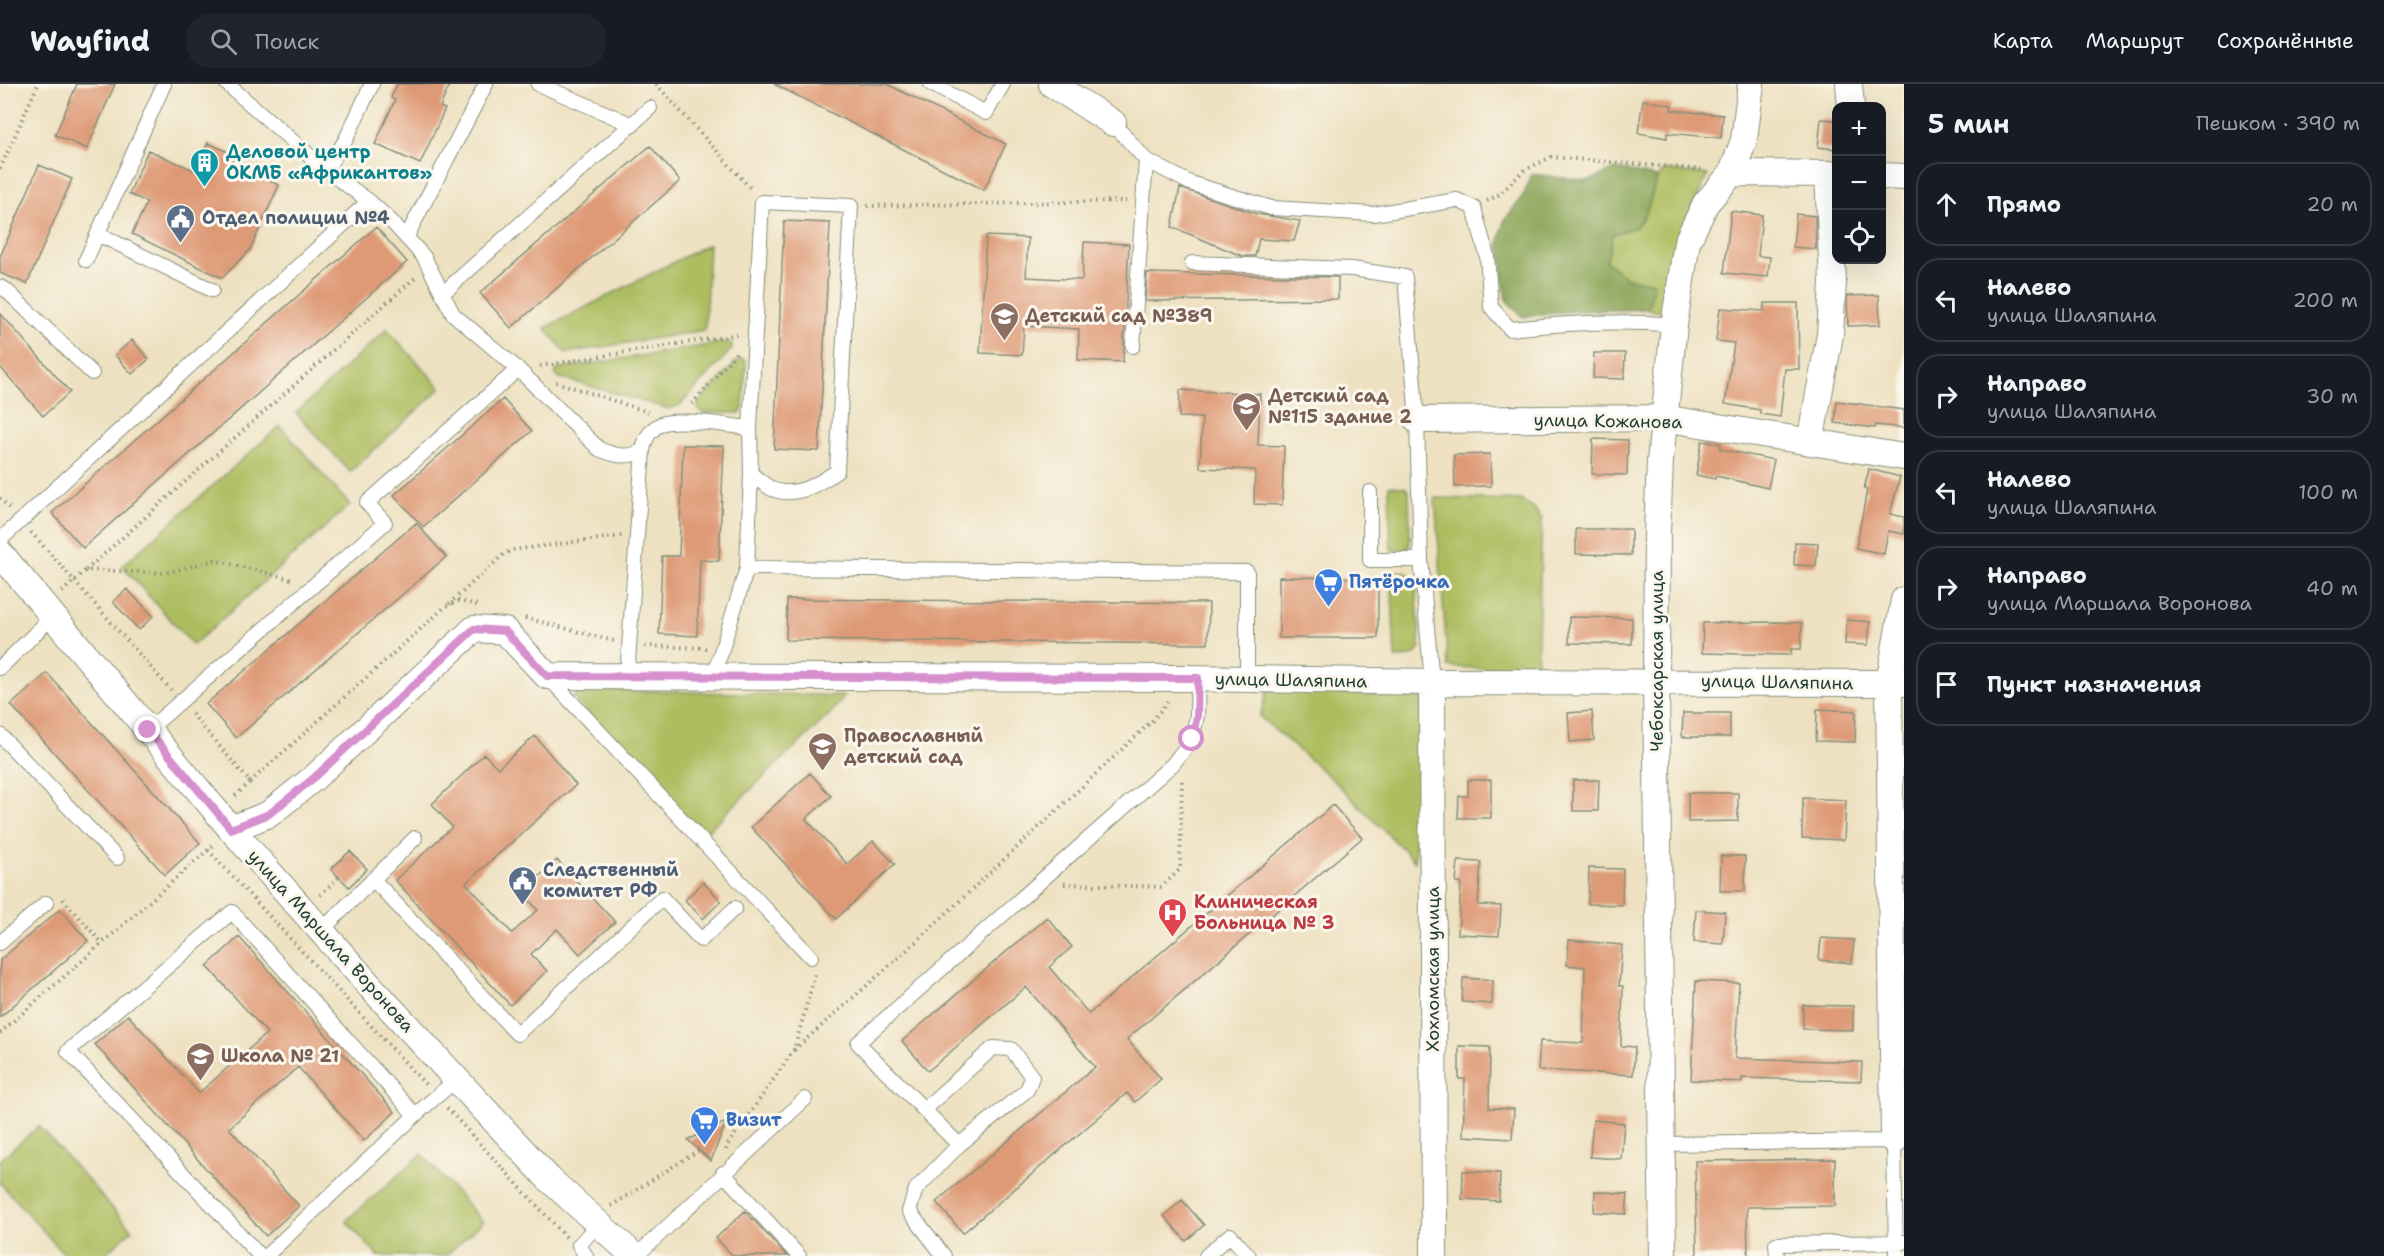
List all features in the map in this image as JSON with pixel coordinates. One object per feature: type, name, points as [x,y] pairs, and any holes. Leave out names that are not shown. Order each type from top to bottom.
[{"type":"street","points":[[1052,84],[1113,123]]},
{"type":"street","name":"Чебоксарская улица","points":[[1663,1256],[1656,681],[1657,532],[1663,418],[1687,242],[1706,203],[1732,173],[1744,140],[1751,84]]},
{"type":"street","points":[[1849,84],[1851,102]]},
{"type":"street","points":[[1732,173],[1832,174]]},
{"type":"street","points":[[1886,176],[1904,177]]},
{"type":"street","points":[[1810,442],[1830,335],[1833,282],[1832,210]]},
{"type":"street","name":"улица Кожанова","points":[[1417,420],[1663,418],[1904,457]]},
{"type":"street","name":"улица Маршала Воронова","points":[[0,553],[231,829],[321,932],[548,1178],[635,1256]]},
{"type":"street","points":[[1899,1141],[1896,683],[1904,600]]},
{"type":"street","points":[[231,829],[269,814],[306,784],[474,629],[505,631],[547,676]]},
{"type":"street","name":"улица Шаляпина","points":[[547,676],[714,675],[1432,682],[1896,683]]},
{"type":"street","name":"Хохломская улица","points":[[1432,682],[1434,1256]]},
{"type":"lane","points":[[86,260],[164,84]]},
{"type":"lane","points":[[227,84],[326,170],[369,201],[406,238],[429,266],[453,314],[518,369],[599,448],[609,454],[629,456],[643,450]]},
{"type":"lane","points":[[326,170],[345,141],[372,84]]},
{"type":"lane","points":[[406,238],[486,84]]},
{"type":"lane","points":[[538,84],[633,125]]},
{"type":"lane","points":[[931,84],[986,113],[1003,84]]},
{"type":"lane","points":[[443,292],[650,108]]},
{"type":"lane","points":[[1113,123],[1146,160],[1190,183],[1271,208],[1374,214],[1457,200],[1474,208],[1487,256],[1491,307],[1510,329],[1585,323],[1645,322],[1674,325]]},
{"type":"lane","points":[[1133,346],[1146,160]]},
{"type":"lane","points":[[0,540],[369,201]]},
{"type":"lane","points":[[714,675],[747,568],[751,474],[750,428],[762,202],[851,206],[837,471],[818,485],[792,492],[772,489],[751,474]]},
{"type":"lane","points":[[98,234],[212,290]]},
{"type":"lane","points":[[1192,263],[1352,269],[1405,277],[1417,420],[1421,560],[1432,682]]},
{"type":"lane","points":[[0,287],[92,373]]},
{"type":"lane","points":[[148,730],[385,523],[367,503],[518,369]]},
{"type":"lane","points":[[627,676],[643,450],[647,437],[664,423],[750,428]]},
{"type":"lane","points":[[1370,492],[1370,560],[1421,560]]},
{"type":"lane","points":[[747,568],[1247,572],[1247,679]]},
{"type":"lane","points":[[0,668],[49,612]]},
{"type":"lane","points":[[547,676],[811,957]]},
{"type":"lane","points":[[959,1145],[858,1044],[1179,756],[1192,739],[1197,716],[1193,678]]},
{"type":"lane","points":[[0,735],[117,858]]},
{"type":"lane","points":[[321,932],[415,838]]},
{"type":"lane","points":[[373,879],[517,1034],[662,898],[701,940],[735,908]]},
{"type":"lane","points":[[0,943],[46,903]]},
{"type":"lane","points":[[260,1256],[68,1051],[232,912],[415,1115]]},
{"type":"lane","points":[[924,1108],[993,1048],[1011,1049],[1032,1077],[1027,1090],[959,1145],[916,1189],[909,1210],[944,1256]]},
{"type":"lane","points":[[266,1256],[415,1115],[457,1079]]},
{"type":"lane","points":[[635,1256],[805,1099]]},
{"type":"lane","points":[[1662,1144],[1899,1141],[1898,1247],[1776,1244],[1777,1256]]},
{"type":"lane","points":[[723,1173],[799,1256]]},
{"type":"lane","points":[[586,1256],[579,1245],[595,1221]]},
{"type":"lane","points":[[1206,1256],[1230,1235],[1249,1256]]},
{"type":"path","points":[[0,169],[39,84]]},
{"type":"path","points":[[656,84],[762,202]]},
{"type":"path","points":[[1474,208],[1500,194],[1523,171],[1551,157],[1732,173]]},
{"type":"path","points":[[851,206],[1143,202]]},
{"type":"path","points":[[49,612],[86,570],[429,266]]},
{"type":"path","points":[[518,369],[756,331]]},
{"type":"path","points":[[552,380],[677,422],[756,331]]},
{"type":"path","points":[[0,498],[74,581]]},
{"type":"path","points":[[446,606],[503,555],[512,550],[636,535]]},
{"type":"path","points":[[86,570],[166,573],[215,560],[315,585]]},
{"type":"path","points":[[723,1173],[727,1146],[794,1050],[906,951],[1152,721],[1193,678]]},
{"type":"path","points":[[1038,883],[1162,887],[1180,869],[1182,771],[1179,756]]},
{"type":"path","points":[[0,1033],[231,829]]},
{"type":"path","points":[[208,850],[569,1241]]},
{"type":"path","points":[[312,902],[339,877]]},
{"type":"path","points":[[46,903],[57,892],[102,943]]},
{"type":"path","points":[[794,1050],[816,970],[811,957]]},
{"type":"path","points":[[595,1221],[699,1150]]},
{"type":"green space","points":[[1616,169],[1657,177],[1646,213],[1635,227],[1613,234],[1606,262],[1627,278],[1654,283],[1648,309],[1574,311],[1523,317],[1506,300],[1499,242],[1504,221],[1524,194],[1532,174],[1588,181]]},
{"type":"green space","points":[[1664,170],[1708,175],[1673,248],[1664,313],[1648,309],[1654,283],[1627,278],[1606,262],[1613,234],[1636,226],[1641,220],[1659,176]]},
{"type":"green space","points":[[709,244],[705,330],[566,353],[545,328]]},
{"type":"green space","points":[[387,329],[441,388],[350,472],[296,413]]},
{"type":"green space","points":[[727,342],[732,344],[732,349],[680,405],[669,409],[558,377],[555,373],[558,369]]},
{"type":"green space","points":[[743,359],[746,363],[743,409],[740,413],[702,413],[698,409],[698,403],[738,360]]},
{"type":"green space","points":[[280,426],[350,505],[193,645],[122,566]]},
{"type":"green space","points":[[1389,486],[1405,487],[1409,492],[1410,541],[1409,547],[1404,551],[1391,550]]},
{"type":"green space","points":[[1435,498],[1520,500],[1533,507],[1542,519],[1537,670],[1448,667]]},
{"type":"green space","points":[[1391,572],[1405,572],[1416,581],[1420,648],[1409,657],[1395,658]]},
{"type":"green space","points":[[580,689],[845,696],[831,713],[703,835],[573,698]]},
{"type":"green space","points":[[1268,689],[1423,698],[1415,861],[1332,779],[1260,717]]},
{"type":"green space","points":[[39,1126],[132,1230],[103,1256],[66,1256],[0,1183],[0,1160]]},
{"type":"green space","points":[[422,1154],[483,1222],[445,1256],[378,1256],[346,1221]]},
{"type":"building","points":[[77,84],[115,84],[87,149],[55,135]]},
{"type":"building","points":[[397,84],[450,84],[440,107],[445,109],[420,164],[375,144],[395,100],[391,98]]},
{"type":"building","points":[[774,84],[887,84],[1006,144],[984,190]]},
{"type":"building","points":[[1643,100],[1672,105],[1671,110],[1723,115],[1721,138],[1667,133],[1667,138],[1638,133]]},
{"type":"building","points":[[1821,119],[1832,120],[1832,149],[1818,147]]},
{"type":"building","points":[[208,143],[235,155],[231,163],[279,185],[250,250],[222,278],[132,234],[147,202],[129,194],[148,150],[196,171]]},
{"type":"building","points":[[650,146],[680,181],[511,328],[480,293]]},
{"type":"building","points":[[39,165],[72,179],[27,284],[0,273],[0,257]]},
{"type":"building","points":[[1180,188],[1257,214],[1300,221],[1294,241],[1259,239],[1255,256],[1242,256],[1172,227]]},
{"type":"building","points":[[1731,211],[1762,215],[1758,256],[1770,257],[1768,277],[1724,273]]},
{"type":"building","points":[[1796,214],[1815,216],[1816,249],[1793,247]]},
{"type":"building","points":[[784,221],[830,223],[819,451],[774,449]]},
{"type":"building","points":[[376,227],[407,262],[83,548],[52,513]]},
{"type":"building","points":[[986,236],[1028,238],[1026,277],[1082,280],[1084,242],[1129,244],[1123,362],[1078,360],[1079,329],[1024,326],[1022,355],[980,353]]},
{"type":"building","points":[[1147,273],[1338,277],[1338,299],[1145,301]]},
{"type":"building","points":[[1879,295],[1880,325],[1848,326],[1847,296]]},
{"type":"building","points":[[1764,303],[1798,303],[1799,369],[1785,369],[1780,417],[1760,414],[1760,410],[1725,404],[1734,343],[1716,341],[1720,308],[1764,311]]},
{"type":"building","points":[[0,313],[70,392],[43,416],[0,367]]},
{"type":"building","points":[[132,340],[149,359],[132,374],[115,355]]},
{"type":"building","points":[[1594,353],[1625,353],[1624,379],[1593,378]]},
{"type":"building","points":[[1180,390],[1260,394],[1258,445],[1284,446],[1282,505],[1254,504],[1255,470],[1200,468],[1202,418],[1179,417]]},
{"type":"building","points":[[503,399],[532,431],[423,527],[394,495]]},
{"type":"building","points":[[1837,401],[1904,410],[1904,428],[1876,425],[1875,428],[1835,423]]},
{"type":"building","points":[[1593,439],[1628,440],[1627,475],[1592,474]]},
{"type":"building","points":[[1702,441],[1721,444],[1720,449],[1774,460],[1768,488],[1716,476],[1715,479],[1696,475]]},
{"type":"building","points":[[683,445],[724,446],[719,561],[700,560],[697,636],[659,634],[662,556],[679,556]]},
{"type":"building","points":[[1490,454],[1491,486],[1455,487],[1454,455]]},
{"type":"building","points":[[1869,469],[1900,477],[1890,514],[1904,517],[1904,534],[1888,531],[1884,554],[1856,548]]},
{"type":"building","points":[[416,523],[446,557],[236,738],[206,704]]},
{"type":"building","points":[[1576,529],[1631,529],[1631,555],[1576,554]]},
{"type":"building","points":[[1795,542],[1818,543],[1816,566],[1794,565]]},
{"type":"building","name":"Пятёрочка","points":[[1279,577],[1378,578],[1378,638],[1279,638]]},
{"type":"building","points":[[127,589],[153,616],[139,630],[113,602]]},
{"type":"building","points":[[787,599],[1209,603],[1208,644],[786,640]]},
{"type":"building","points":[[1569,617],[1632,618],[1632,644],[1569,643]]},
{"type":"building","points":[[1847,620],[1870,622],[1868,645],[1845,644]]},
{"type":"building","points":[[1703,623],[1802,623],[1801,649],[1791,649],[1791,655],[1702,653]]},
{"type":"building","points":[[47,673],[200,843],[165,875],[11,705]]},
{"type":"building","points":[[1817,709],[1856,711],[1855,742],[1816,741]]},
{"type":"building","points":[[1592,711],[1594,740],[1570,742],[1568,713]]},
{"type":"building","points":[[1683,713],[1730,713],[1730,737],[1682,737]]},
{"type":"building","points":[[535,736],[576,785],[466,883],[512,933],[538,910],[522,892],[557,860],[615,922],[580,954],[557,929],[531,954],[547,971],[510,1005],[395,880],[452,827],[432,804],[484,754],[498,768]]},
{"type":"building","points":[[810,773],[831,796],[806,819],[847,864],[873,841],[895,864],[836,919],[751,827]]},
{"type":"building","points":[[1468,780],[1491,780],[1491,818],[1458,818],[1459,796],[1468,796]]},
{"type":"building","points":[[1573,780],[1599,780],[1598,811],[1573,811]]},
{"type":"building","points":[[1688,793],[1738,793],[1738,821],[1688,822]]},
{"type":"building","points":[[1803,798],[1846,800],[1844,840],[1802,838]]},
{"type":"building","points":[[1333,805],[1362,838],[1127,1039],[1161,1079],[1135,1102],[1127,1093],[963,1233],[936,1202],[1095,1067],[1026,987],[928,1071],[902,1041],[1047,917],[1072,947],[1049,967],[1089,1014]]},
{"type":"building","points":[[350,851],[367,869],[349,887],[331,869]]},
{"type":"building","points":[[1721,856],[1745,856],[1745,891],[1720,891]]},
{"type":"building","points":[[1458,861],[1481,862],[1478,905],[1501,906],[1499,936],[1458,934],[1461,883],[1456,883]]},
{"type":"building","points":[[1589,868],[1623,869],[1622,905],[1588,904]]},
{"type":"building","points":[[703,882],[721,901],[703,919],[685,900]]},
{"type":"building","points":[[60,909],[88,941],[0,1017],[0,960]]},
{"type":"building","points":[[1696,910],[1725,912],[1723,944],[1694,942]]},
{"type":"building","points":[[239,937],[395,1112],[364,1141],[298,1067],[229,1128],[299,1206],[266,1236],[95,1044],[128,1015],[199,1093],[267,1033],[207,966]]},
{"type":"building","points":[[1821,938],[1854,940],[1852,963],[1819,960]]},
{"type":"building","points":[[1569,940],[1622,945],[1619,986],[1623,986],[1621,1046],[1635,1047],[1633,1075],[1538,1070],[1540,1041],[1583,1043],[1585,967],[1567,965]]},
{"type":"building","points":[[1463,978],[1493,980],[1492,1004],[1462,1002]]},
{"type":"building","points":[[1696,981],[1739,983],[1735,1058],[1862,1062],[1861,1081],[1742,1078],[1742,1082],[1691,1080]]},
{"type":"building","points":[[1803,1005],[1853,1006],[1853,1030],[1803,1029]]},
{"type":"building","points":[[1459,1046],[1490,1047],[1489,1108],[1514,1109],[1512,1139],[1463,1136],[1465,1079],[1459,1079]]},
{"type":"building","points":[[1593,1120],[1624,1123],[1621,1159],[1590,1157]]},
{"type":"building","name":"Визит","points":[[726,1122],[711,1161],[688,1140]]},
{"type":"building","points":[[1835,1159],[1835,1206],[1747,1207],[1748,1256],[1697,1256],[1695,1161]]},
{"type":"building","points":[[1463,1171],[1500,1173],[1499,1201],[1462,1199]]},
{"type":"building","points":[[1595,1191],[1628,1194],[1626,1214],[1594,1212]]},
{"type":"building","points":[[1182,1200],[1204,1225],[1186,1241],[1164,1216]]},
{"type":"building","points":[[745,1211],[787,1256],[733,1256],[716,1238]]},
{"type":"place","name":"Деловой центр ОКМБ «Африкантов»","points":[[205,188]]},
{"type":"place","name":"Отдел полиции №4","points":[[181,244]]},
{"type":"place","name":"Детский сад №389","points":[[1004,342]]},
{"type":"place","name":"Детский сад №115 здание 2","points":[[1247,432]]},
{"type":"place","name":"Пятёрочка","points":[[1328,608]]},
{"type":"place","name":"Православный детский сад","points":[[823,772]]},
{"type":"place","name":"Следственный комитет РФ","points":[[522,906]]},
{"type":"place","name":"Клиническая Больница № 3","points":[[1173,938]]},
{"type":"place","name":"Школа № 21","points":[[200,1082]]},
{"type":"place","name":"Визит","points":[[705,1146]]},
{"type":"route","points":[[148,730],[231,829],[269,814],[315,777],[474,629],[505,631],[547,676],[1198,678],[1197,716],[1192,739]]}]
